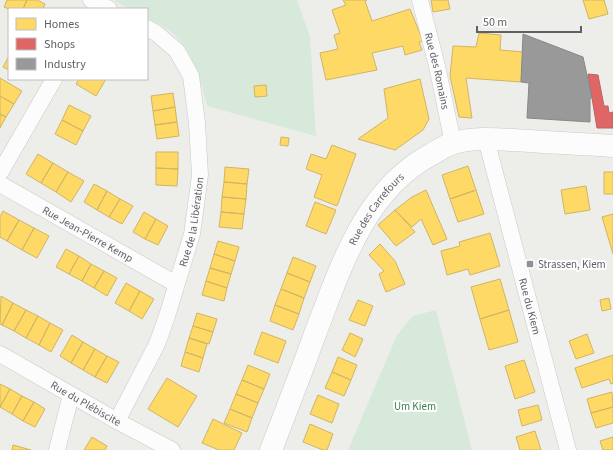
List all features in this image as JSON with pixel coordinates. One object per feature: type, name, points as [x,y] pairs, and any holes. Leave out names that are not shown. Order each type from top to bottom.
[{"type":"main road","name":"Rue des Carrefours","points":[[271,450],[351,245],[360,227],[382,196],[407,170],[424,158],[452,143],[464,141],[486,139],[613,146]]},
{"type":"street","name":"Rue des Romains","points":[[420,0],[437,66],[452,143]]},
{"type":"street","name":"Rue de la Libération","points":[[117,421],[157,344],[167,316],[192,234],[200,175],[197,123],[191,76],[177,51],[156,33],[148,29]]},
{"type":"street","points":[[0,173],[53,80]]},
{"type":"street","name":"Rue du Kiem","points":[[486,139],[568,450]]},
{"type":"street","name":"Rue Jean-Pierre Kemp","points":[[0,184],[176,284]]},
{"type":"street","name":"Rue du Plébiscite","points":[[0,354],[117,421],[172,450]]},
{"type":"street","points":[[57,450],[71,395]]},
{"type":"green space","points":[[113,0],[297,0],[310,37],[316,136],[207,106],[201,83],[193,62],[181,42],[164,27],[148,19],[148,8],[128,8]]},
{"type":"green space","name":"Um Kiem","points":[[436,310],[472,450],[348,450],[397,335],[413,316]]},
{"type":"building: Homes","points":[[7,0],[27,0],[23,8],[8,9],[4,7]]},
{"type":"building: Homes","points":[[27,0],[37,0],[45,4],[43,8],[23,8]]},
{"type":"building: Homes","points":[[343,0],[367,0],[365,1],[372,21],[410,9],[423,41],[419,42],[422,50],[405,55],[403,46],[372,53],[377,70],[326,80],[320,53],[338,49],[334,35],[340,33],[332,10],[346,5]]},
{"type":"building: Homes","points":[[431,0],[448,0],[450,9],[433,12]]},
{"type":"building: Homes","points":[[583,0],[604,0],[608,14],[589,19]]},
{"type":"building: Homes","points":[[479,33],[501,35],[500,50],[523,52],[521,82],[466,78],[472,118],[459,117],[450,76],[453,46],[476,47]]},
{"type":"building: Homes","points":[[8,58],[8,70],[3,67]]},
{"type":"building: Homes","points":[[0,78],[22,91],[14,104],[0,96]]},
{"type":"building: Homes","points":[[420,79],[429,119],[423,130],[395,150],[358,139],[388,118],[384,89]]},
{"type":"building: Homes","points":[[78,80],[105,80],[96,96],[76,84]]},
{"type":"building: Homes","points":[[266,85],[267,96],[255,97],[254,86]]},
{"type":"building: Homes","points":[[173,93],[175,107],[153,111],[151,96]]},
{"type":"building: Homes","points":[[0,96],[14,104],[6,117],[0,114]]},
{"type":"building: Homes","points":[[69,105],[91,116],[83,131],[62,120]]},
{"type":"building: Homes","points":[[175,107],[177,122],[155,125],[153,111]]},
{"type":"building: Homes","points":[[0,114],[6,117],[0,128]]},
{"type":"building: Homes","points":[[62,120],[83,131],[76,145],[55,134]]},
{"type":"building: Homes","points":[[177,122],[179,136],[157,139],[155,125]]},
{"type":"building: Homes","points":[[281,137],[289,138],[288,146],[280,145]]},
{"type":"building: Homes","points":[[332,145],[356,154],[337,206],[314,197],[322,175],[306,169],[311,154],[326,159]]},
{"type":"building: Homes","points":[[156,152],[178,152],[178,169],[156,168]]},
{"type":"building: Homes","points":[[38,154],[53,163],[41,183],[26,174]]},
{"type":"building: Homes","points":[[53,163],[68,172],[56,192],[41,183]]},
{"type":"building: Homes","points":[[468,166],[476,190],[450,199],[442,175]]},
{"type":"building: Homes","points":[[225,167],[249,169],[247,184],[224,182]]},
{"type":"building: Homes","points":[[156,168],[178,169],[177,186],[156,185]]},
{"type":"building: Homes","points":[[68,172],[84,181],[71,202],[56,192]]},
{"type":"building: Homes","points":[[604,172],[613,172],[613,194],[604,194]]},
{"type":"building: Homes","points":[[224,182],[247,184],[246,199],[222,197]]},
{"type":"building: Homes","points":[[94,184],[107,191],[97,210],[84,202]]},
{"type":"building: Homes","points":[[586,186],[590,210],[565,214],[561,190]]},
{"type":"building: Homes","points":[[426,190],[447,239],[433,245],[421,219],[412,227],[395,210],[412,197]]},
{"type":"building: Homes","points":[[476,190],[484,214],[458,222],[450,199]]},
{"type":"building: Homes","points":[[107,191],[120,199],[109,217],[97,210]]},
{"type":"building: Homes","points":[[222,197],[246,199],[244,214],[221,212]]},
{"type":"building: Homes","points":[[120,199],[133,206],[122,224],[109,217]]},
{"type":"building: Homes","points":[[315,202],[336,210],[326,234],[306,226]]},
{"type":"building: Homes","points":[[395,210],[415,232],[396,246],[378,225]]},
{"type":"building: Homes","points":[[3,211],[19,220],[7,241],[0,237],[0,217]]},
{"type":"building: Homes","points":[[144,212],[156,219],[145,239],[133,232]]},
{"type":"building: Homes","points":[[221,212],[244,214],[242,229],[219,227]]},
{"type":"building: Homes","points":[[613,214],[613,254],[602,217]]},
{"type":"building: Homes","points":[[156,219],[168,226],[158,245],[145,239]]},
{"type":"building: Homes","points":[[19,220],[34,228],[22,250],[7,241]]},
{"type":"building: Homes","points":[[34,228],[49,236],[37,258],[22,250]]},
{"type":"building: Homes","points":[[490,233],[500,266],[470,275],[468,269],[447,275],[441,251],[460,246],[459,242]]},
{"type":"building: Homes","points":[[218,241],[239,247],[235,261],[214,254]]},
{"type":"building: Homes","points":[[380,244],[395,261],[405,284],[386,292],[379,274],[384,271],[369,255]]},
{"type":"building: Homes","points":[[66,249],[79,256],[69,274],[56,267]]},
{"type":"building: Homes","points":[[214,254],[235,261],[231,274],[210,268]]},
{"type":"building: Homes","points":[[79,256],[91,264],[82,281],[69,274]]},
{"type":"building: Homes","points":[[293,257],[316,266],[310,282],[287,273]]},
{"type":"building: Homes","points":[[91,264],[104,271],[94,288],[82,281]]},
{"type":"building: Homes","points":[[210,268],[231,274],[227,288],[206,281]]},
{"type":"building: Homes","points":[[104,271],[117,278],[107,296],[94,288]]},
{"type":"building: Homes","points":[[287,273],[310,282],[304,298],[281,289]]},
{"type":"building: Homes","points":[[500,279],[509,310],[480,319],[471,287]]},
{"type":"building: Homes","points":[[206,281],[227,288],[224,301],[202,295]]},
{"type":"building: Homes","points":[[126,283],[140,291],[129,311],[115,303]]},
{"type":"building: Homes","points":[[281,289],[304,298],[299,314],[275,305]]},
{"type":"building: Homes","points":[[140,291],[154,299],[142,319],[129,311]]},
{"type":"building: Homes","points":[[1,296],[13,303],[2,325],[0,324]]},
{"type":"building: Homes","points":[[609,298],[611,309],[602,311],[600,300]]},
{"type":"building: Homes","points":[[358,300],[373,306],[365,326],[349,320]]},
{"type":"building: Homes","points":[[13,303],[26,310],[14,331],[2,325]]},
{"type":"building: Homes","points":[[275,305],[299,314],[293,330],[270,321]]},
{"type":"building: Homes","points":[[26,310],[38,316],[26,338],[14,331]]},
{"type":"building: Homes","points":[[509,310],[518,342],[489,350],[480,319]]},
{"type":"building: Homes","points":[[197,313],[217,319],[213,332],[193,326]]},
{"type":"building: Homes","points":[[38,316],[50,323],[39,345],[26,338]]},
{"type":"building: Homes","points":[[50,323],[63,330],[51,352],[39,345]]},
{"type":"building: Homes","points":[[193,326],[213,332],[209,344],[189,338]]},
{"type":"building: Homes","points":[[262,332],[286,341],[278,363],[254,354]]},
{"type":"building: Homes","points":[[350,333],[363,339],[355,357],[342,350]]},
{"type":"building: Homes","points":[[587,334],[594,353],[576,359],[569,341]]},
{"type":"building: Homes","points":[[72,335],[83,342],[71,363],[60,356]]},
{"type":"building: Homes","points":[[189,338],[207,344],[203,358],[185,352]]},
{"type":"building: Homes","points":[[83,342],[95,349],[83,370],[71,363]]},
{"type":"building: Homes","points":[[95,349],[107,356],[95,377],[83,370]]},
{"type":"building: Homes","points":[[185,352],[203,358],[199,372],[181,366]]},
{"type":"building: Homes","points":[[613,355],[613,383],[611,384],[609,379],[582,388],[575,368]]},
{"type":"building: Homes","points":[[107,356],[119,362],[107,383],[95,377]]},
{"type":"building: Homes","points":[[338,357],[357,365],[351,380],[332,372]]},
{"type":"building: Homes","points":[[524,360],[535,392],[515,399],[505,366]]},
{"type":"building: Homes","points":[[248,365],[270,374],[264,389],[242,380]]},
{"type":"building: Homes","points":[[332,372],[351,380],[344,396],[325,388]]},
{"type":"building: Homes","points":[[167,378],[197,396],[178,427],[148,409]]},
{"type":"building: Homes","points":[[242,380],[264,389],[258,403],[236,394]]},
{"type":"building: Homes","points":[[0,384],[10,389],[0,407]]},
{"type":"building: Homes","points":[[10,389],[22,396],[12,414],[0,407]]},
{"type":"building: Homes","points":[[612,392],[613,407],[591,413],[587,399]]},
{"type":"building: Homes","points":[[236,394],[258,403],[252,418],[230,409]]},
{"type":"building: Homes","points":[[318,395],[339,404],[332,423],[310,414]]},
{"type":"building: Homes","points":[[22,396],[34,402],[23,421],[12,414]]},
{"type":"building: Homes","points":[[34,402],[45,409],[35,427],[23,421]]},
{"type":"building: Homes","points":[[538,405],[542,420],[522,426],[518,410]]},
{"type":"building: Homes","points":[[613,407],[613,423],[596,428],[591,413]]},
{"type":"building: Homes","points":[[230,409],[252,418],[247,432],[224,423]]},
{"type":"building: Homes","points":[[213,419],[242,433],[234,450],[219,450],[202,443]]},
{"type":"building: Homes","points":[[310,424],[333,434],[327,450],[323,450],[303,442]]},
{"type":"building: Homes","points":[[535,431],[541,450],[520,450],[516,437]]},
{"type":"building: Homes","points":[[92,437],[107,446],[105,450],[84,450]]},
{"type":"building: Homes","points":[[613,437],[613,450],[603,450],[600,441]]},
{"type":"building: Homes","points":[[13,445],[31,450],[12,450]]},
{"type":"building: Shops","points":[[588,74],[598,75],[604,106],[608,106],[609,113],[613,112],[613,128],[597,128]]},
{"type":"building: Industry","points":[[523,34],[583,57],[592,98],[590,98],[590,122],[527,118],[529,83],[521,82]]},
{"type":"place","name":"Strassen, Kiem","points":[[530,264]]}]
